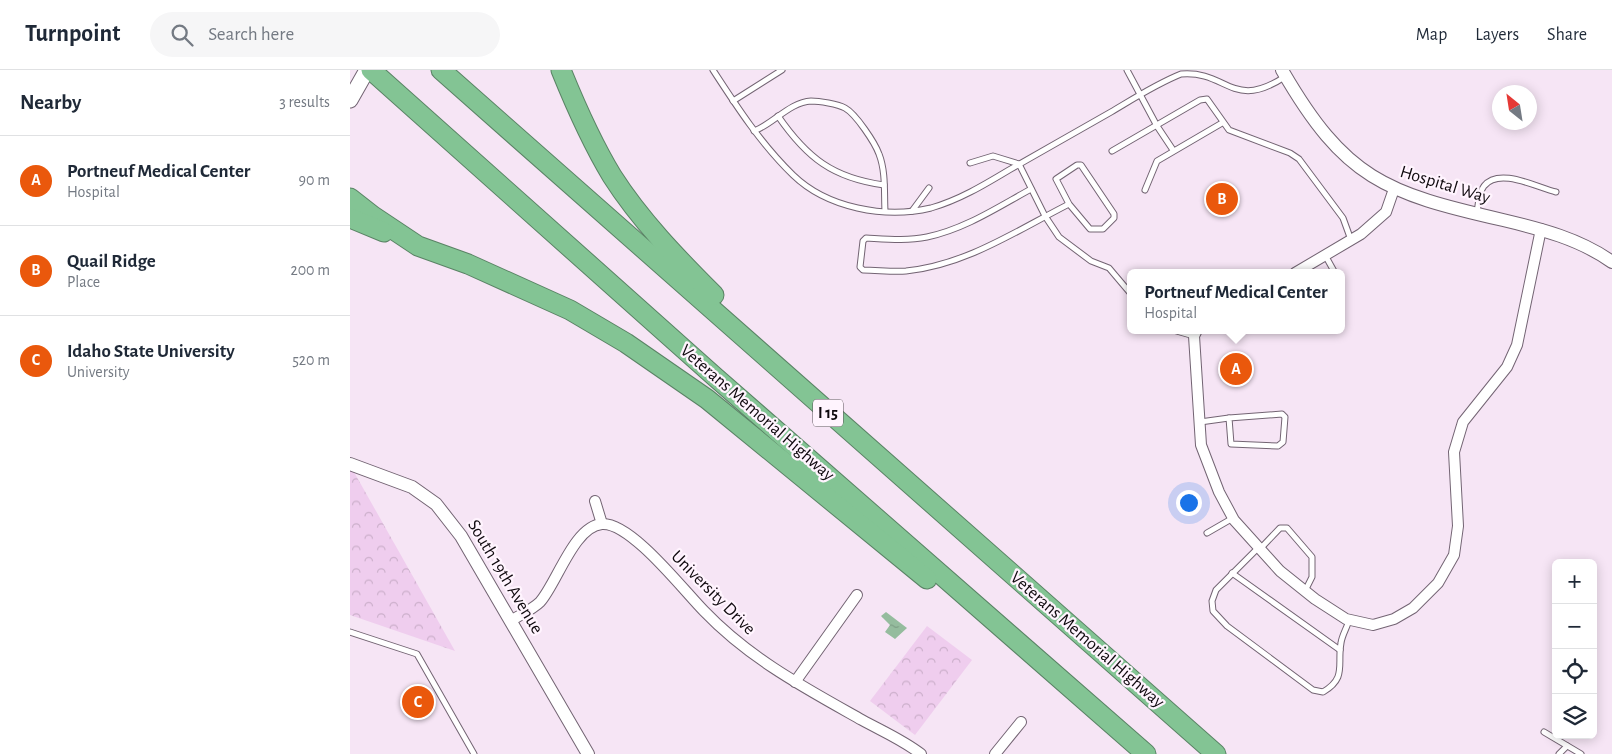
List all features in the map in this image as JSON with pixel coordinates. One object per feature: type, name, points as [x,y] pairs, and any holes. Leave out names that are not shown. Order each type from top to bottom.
[{"type":"highway","name":"Veterans Memorial Highway","points":[[371,70],[714,376],[1146,754]]},
{"type":"highway","name":"Veterans Memorial Highway","points":[[442,70],[1216,754]]},
{"type":"highway","points":[[561,70],[580,116],[613,177],[653,230],[725,307],[777,368]]},
{"type":"highway","points":[[350,198],[418,246]]},
{"type":"highway","points":[[350,218],[468,264],[570,310],[626,343],[707,399],[997,636],[1022,645]]},
{"type":"main road","points":[[350,100],[366,70]]},
{"type":"street","name":"Hospital Way","points":[[1284,73],[1323,133],[1344,156],[1370,176],[1394,189],[1415,197],[1569,239],[1612,262]]},
{"type":"street","points":[[1302,269],[1361,234],[1386,212],[1394,189]]},
{"type":"street","points":[[1196,334],[1201,445],[1219,492],[1233,518],[1259,549],[1305,591],[1349,620],[1372,625],[1394,619],[1413,608],[1438,583],[1454,555],[1458,526],[1454,452],[1463,422],[1507,367],[1517,345],[1541,230]]},
{"type":"street","name":"South 19th Avenue","points":[[350,464],[412,487],[436,504],[461,536],[512,620],[588,754]]},
{"type":"street","points":[[512,620],[539,603],[554,583],[571,548],[589,530],[602,524],[595,501]]},
{"type":"street","name":"University Drive","points":[[602,524],[614,526],[635,538],[705,612],[761,662],[922,754]]},
{"type":"street","points":[[795,682],[857,594]]},
{"type":"street","points":[[994,754],[1021,722]]},
{"type":"lane","points":[[713,70],[754,131],[794,176],[818,194],[853,208],[885,212],[912,211],[948,202],[1140,95],[1191,71],[1212,72],[1242,88],[1251,90],[1270,86],[1284,73]]},
{"type":"lane","points":[[733,101],[782,70]]},
{"type":"lane","points":[[1127,70],[1157,126],[1173,150]]},
{"type":"lane","points":[[1112,151],[1200,100],[1207,99],[1222,123],[1229,130],[1290,153],[1299,159],[1343,218],[1351,240]]},
{"type":"lane","points":[[754,131],[766,126],[790,109],[810,101],[845,108],[865,132],[879,154],[884,185],[885,212]]},
{"type":"lane","points":[[778,116],[814,160],[831,170],[860,182],[884,185]]},
{"type":"lane","points":[[1145,190],[1157,161],[1222,123]]},
{"type":"lane","points":[[970,163],[993,156],[1019,164],[1045,216],[1059,237],[1067,245],[1092,261],[1108,268],[1127,289]]},
{"type":"lane","points":[[1077,165],[1082,165],[1114,214],[1114,218],[1110,225],[1103,229],[1090,229],[1069,204],[1056,178],[1077,165]]},
{"type":"lane","points":[[1477,214],[1483,188],[1492,179],[1504,178],[1556,192]]},
{"type":"lane","points":[[912,211],[929,188]]},
{"type":"lane","points":[[1031,188],[952,230],[926,238],[903,240],[866,238],[863,241],[860,267],[863,270],[905,271],[960,260],[1069,204]]},
{"type":"lane","points":[[1325,255],[1333,269]]},
{"type":"lane","points":[[1200,422],[1229,418],[1282,414],[1285,417],[1283,442],[1270,447],[1235,446],[1229,438],[1229,418]]},
{"type":"lane","points":[[1207,533],[1233,518]]},
{"type":"lane","points":[[1305,591],[1312,577],[1312,556],[1287,528],[1280,528],[1216,590],[1212,601],[1213,611],[1218,618],[1313,690],[1323,692],[1337,680],[1341,669],[1340,650],[1342,638],[1349,620]]},
{"type":"lane","points":[[1232,573],[1340,650]]},
{"type":"lane","points":[[350,632],[417,654],[474,754]]},
{"type":"lane","points":[[1544,732],[1581,754]]},
{"type":"lane","points":[[1559,754],[1567,746]]},
{"type":"green space","points":[[350,465],[455,651],[350,615]]},
{"type":"green space","points":[[927,626],[972,660],[915,735],[870,701]]},
{"type":"water","points":[[886,612],[907,628],[895,639],[885,632],[890,625],[881,616]]},
{"type":"place","name":"Quail Ridge","points":[[1222,199]]},
{"type":"place","name":"Portneuf Medical Center","points":[[1236,369]]},
{"type":"place","name":"Idaho State University","points":[[418,702]]}]
